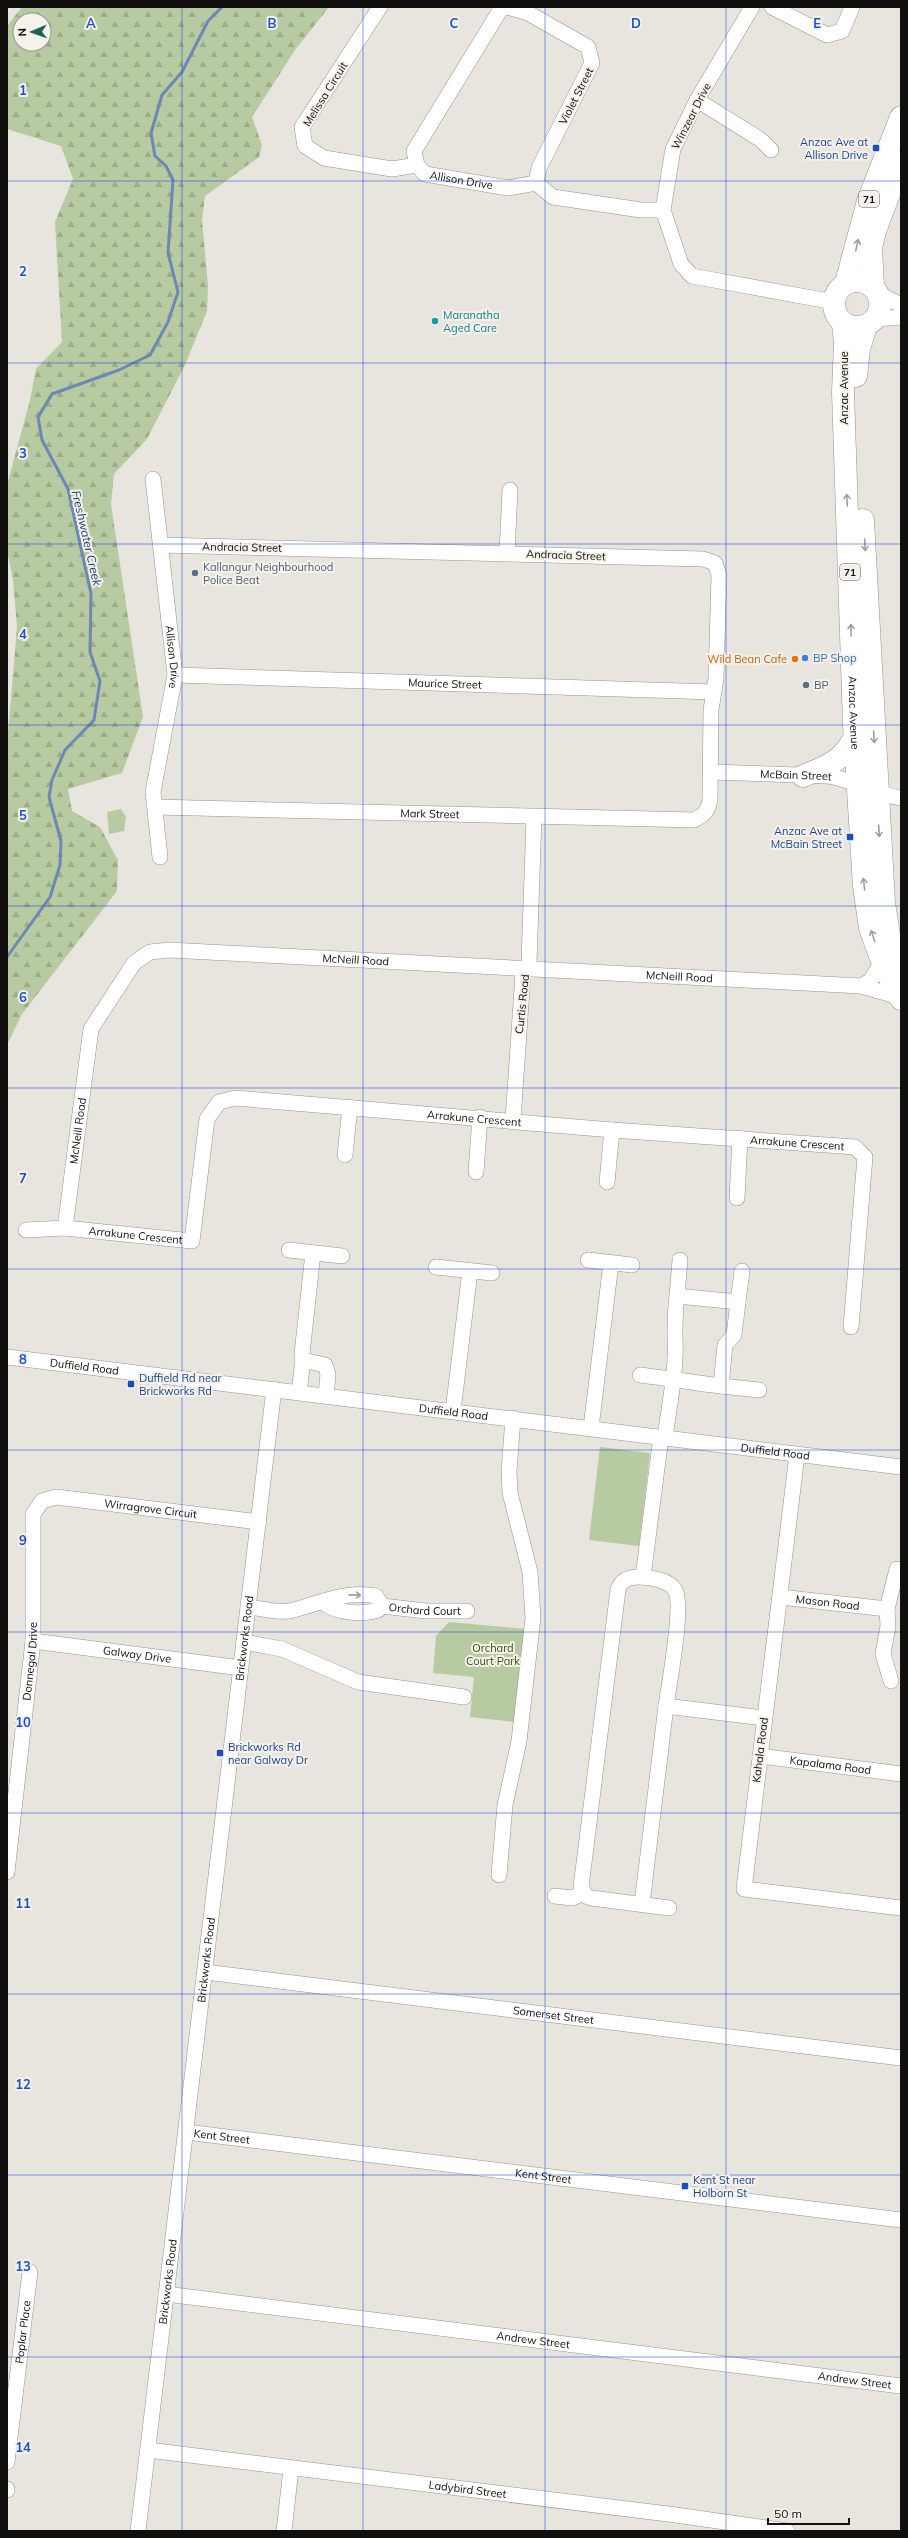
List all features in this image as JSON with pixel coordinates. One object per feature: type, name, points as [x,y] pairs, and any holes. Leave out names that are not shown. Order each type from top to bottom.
[{"type":"highway","name":"71","points":[[843,323],[838,317],[834,302],[836,294],[846,283],[868,201],[901,117]]},
{"type":"highway","name":"71","points":[[871,322],[880,311],[871,258],[873,241],[901,162]]},
{"type":"highway","points":[[846,283],[855,280],[865,281],[876,290]]},
{"type":"highway","points":[[843,323],[854,327],[871,322]]},
{"type":"highway","name":"Anzac Avenue","points":[[871,322],[859,349],[856,379],[877,792],[886,920],[892,966],[900,998]]},
{"type":"highway","name":"Anzac Avenue","points":[[843,323],[845,343],[843,392],[857,782],[867,908],[892,966]]},
{"type":"highway","points":[[802,776],[841,758],[855,737]]},
{"type":"street","name":"Melissa Circuit","points":[[380,7],[302,127],[305,146],[324,158],[331,160],[392,170],[417,165]]},
{"type":"street","name":"Allison Drive","points":[[502,7],[414,151],[417,165],[425,174],[508,188],[536,182]]},
{"type":"street","name":"Violet Street","points":[[507,7],[528,13],[588,47],[592,63],[539,168],[536,182]]},
{"type":"street","name":"Winzear Drive","points":[[752,7],[697,100],[673,149],[663,210],[681,264],[692,276],[834,302]]},
{"type":"street","points":[[772,7],[827,35],[842,31],[852,7]]},
{"type":"street","points":[[697,100],[762,140],[771,150]]},
{"type":"street","points":[[536,182],[553,197],[640,210],[663,210]]},
{"type":"street","points":[[876,290],[901,305]]},
{"type":"street","points":[[871,322],[901,317]]},
{"type":"street","name":"Allison Drive","points":[[153,479],[175,675],[174,694],[155,778],[155,807],[160,857]]},
{"type":"street","points":[[508,553],[510,490]]},
{"type":"street","name":"Andracia Street","points":[[161,545],[703,559],[715,563],[719,575],[714,692],[711,710],[712,772],[709,809],[704,815]]},
{"type":"street","name":"Maurice Street","points":[[175,675],[714,692]]},
{"type":"street","name":"McBain Street","points":[[712,772],[828,776],[857,782],[877,792],[901,798]]},
{"type":"street","name":"Mark Street","points":[[155,807],[684,822],[694,820],[704,815]]},
{"type":"street","name":"Curtis Road","points":[[513,1120],[522,974],[529,963],[534,817]]},
{"type":"street","name":"McNeill Road","points":[[65,1228],[91,1029],[127,972],[141,956],[150,952],[169,950],[861,986],[900,998]]},
{"type":"street","points":[[861,986],[892,966]]},
{"type":"street","name":"Arrakune Crescent","points":[[26,1230],[65,1228],[192,1241],[207,1119],[219,1102],[235,1098],[513,1120],[612,1130],[855,1147],[865,1158],[851,1327]]},
{"type":"street","points":[[345,1155],[350,1107]]},
{"type":"street","points":[[476,1172],[480,1118]]},
{"type":"street","points":[[607,1182],[612,1130]]},
{"type":"street","points":[[737,1198],[740,1138]]},
{"type":"street","points":[[289,1250],[342,1256]]},
{"type":"street","points":[[300,1392],[303,1360],[302,1354],[313,1253]]},
{"type":"street","points":[[588,1260],[632,1265]]},
{"type":"street","points":[[643,1577],[672,1381],[676,1335],[673,1326],[680,1260]]},
{"type":"street","points":[[591,1428],[611,1263]]},
{"type":"street","points":[[436,1267],[492,1273]]},
{"type":"street","points":[[453,1411],[470,1271]]},
{"type":"street","points":[[721,1386],[725,1345],[734,1335],[742,1271]]},
{"type":"street","points":[[676,1296],[738,1302]]},
{"type":"street","name":"Duffield Road","points":[[7,1357],[513,1418],[901,1467]]},
{"type":"street","points":[[303,1360],[325,1365],[328,1374],[326,1395]]},
{"type":"street","points":[[640,1375],[663,1377],[672,1381],[759,1390]]},
{"type":"street","name":"Brickworks Road","points":[[138,2531],[274,1389]]},
{"type":"street","points":[[499,1875],[505,1805],[519,1741],[533,1618],[530,1572],[510,1493],[509,1471],[513,1418]]},
{"type":"street","name":"Kahala Road","points":[[797,1455],[744,1889],[901,1908]]},
{"type":"street","name":"Wirragrove Circuit","points":[[42,1501],[56,1497],[259,1522]]},
{"type":"street","name":"Donnegal Drive","points":[[7,1872],[33,1641],[33,1514],[42,1501]]},
{"type":"street","points":[[891,1681],[884,1654],[888,1626],[882,1608],[897,1569]]},
{"type":"street","points":[[584,1894],[582,1878],[618,1590],[622,1582],[627,1578],[643,1577],[670,1585],[679,1600],[642,1904]]},
{"type":"street","name":"Mason Road","points":[[780,1597],[882,1608]]},
{"type":"street","name":"Orchard Court","points":[[249,1603],[287,1611],[324,1603],[334,1610],[357,1612],[374,1611],[382,1606],[426,1611],[467,1610]]},
{"type":"street","name":"Galway Drive","points":[[33,1641],[241,1668]]},
{"type":"street","points":[[244,1642],[282,1649],[358,1682],[464,1697]]},
{"type":"street","points":[[666,1706],[764,1718]]},
{"type":"street","name":"Kapalama Road","points":[[760,1756],[901,1774]]},
{"type":"street","points":[[555,1896],[572,1898],[584,1894],[591,1898],[669,1908]]},
{"type":"street","name":"Somerset Street","points":[[205,1972],[901,2058]]},
{"type":"street","name":"Kent Street","points":[[186,2132],[901,2220]]},
{"type":"street","name":"Poplar Place","points":[[7,2462],[30,2272]]},
{"type":"street","name":"Andrew Street","points":[[166,2294],[901,2386]]},
{"type":"street","name":"Ladybird Street","points":[[148,2450],[676,2515],[787,2531]]},
{"type":"street","points":[[284,2531],[291,2468]]},
{"type":"green space","points":[[22,7],[329,7],[295,50],[252,117],[262,145],[259,157],[205,196],[202,220],[208,286],[207,311],[185,365],[147,439],[114,474],[111,504],[143,717],[122,773],[68,789],[72,811],[100,827],[118,860],[117,891],[22,1014],[7,1045],[7,745],[17,627],[13,580],[7,550],[7,485],[30,400],[36,369],[62,342],[55,222],[73,179],[61,146],[7,129],[7,26],[12,20],[12,52],[52,52],[52,12],[18,12]]},
{"type":"green space","points":[[121,809],[126,817],[124,831],[109,834],[107,812]]},
{"type":"green space","points":[[600,1447],[650,1453],[639,1546],[589,1540]]},
{"type":"green space","name":"Orchard Court Park","points":[[449,1622],[525,1629],[514,1722],[470,1717],[474,1677],[433,1673],[436,1636]]},
{"type":"waterway","name":"Freshwater Creek","points":[[7,957],[50,897],[60,865],[61,841],[49,797],[52,780],[65,750],[94,720],[100,681],[90,652],[91,594],[68,489],[42,440],[38,417],[52,394],[119,370],[150,355],[168,322],[178,292],[168,253],[173,180],[166,166],[155,156],[151,133],[162,95],[182,72],[208,21],[222,7]]},
{"type":"place","name":"Anzac Ave at Allison Drive","points":[[876,148]]},
{"type":"place","name":"Maranatha Aged Care","points":[[435,321]]},
{"type":"place","name":"Kallangur Neighbourhood Police Beat","points":[[195,573]]},
{"type":"place","name":"BP Shop","points":[[805,658]]},
{"type":"place","name":"Wild Bean Cafe","points":[[795,659]]},
{"type":"place","name":"BP","points":[[806,685]]},
{"type":"place","name":"Anzac Ave at McBain Street","points":[[850,837]]},
{"type":"place","name":"Duffield Rd near Brickworks Rd","points":[[131,1384]]},
{"type":"place","name":"Brickworks Rd near Galway Dr","points":[[220,1753]]},
{"type":"place","name":"Kent St near Holborn St","points":[[685,2186]]}]
